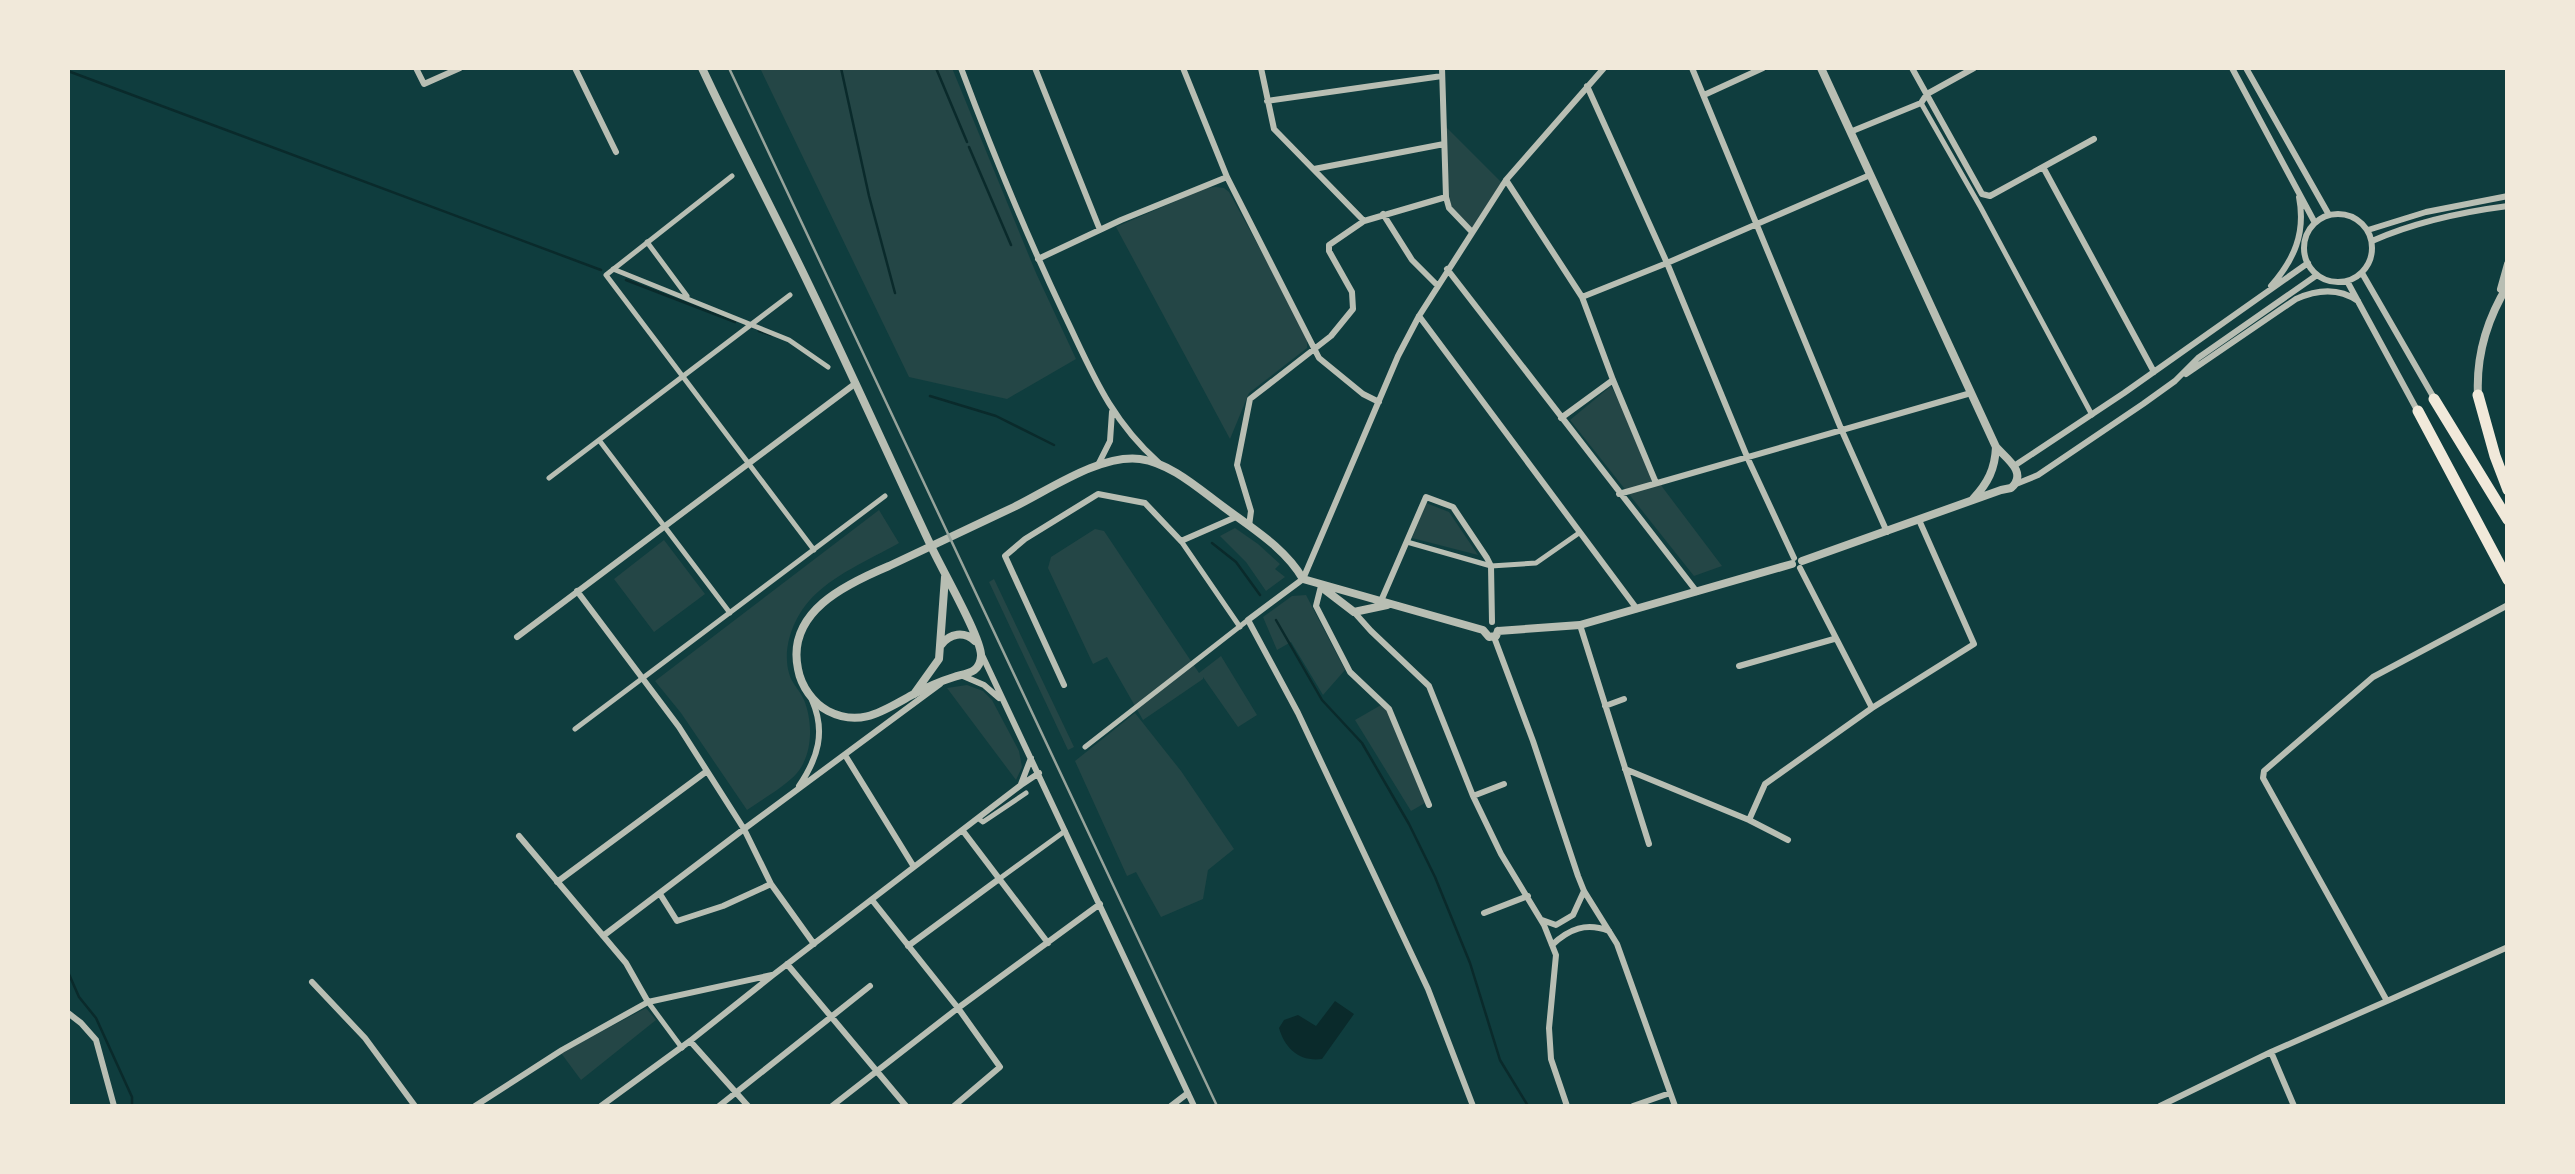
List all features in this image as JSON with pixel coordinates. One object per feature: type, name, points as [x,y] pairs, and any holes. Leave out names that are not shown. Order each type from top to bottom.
[{"type":"highway","points":[[2478,394],[2494,456],[2508,490]]},
{"type":"highway","points":[[2434,400],[2508,520]]},
{"type":"highway","points":[[2418,411],[2508,580]]},
{"type":"street","points":[[416,68],[424,84],[460,68]]},
{"type":"street","points":[[575,68],[616,152]]},
{"type":"street","points":[[702,68],[856,384],[1194,1106]]},
{"type":"street","points":[[962,68],[1038,259],[1112,410],[1131,436],[1161,464],[1249,526],[1286,557],[1303,580],[1483,630],[1487,636],[1580,626],[1797,563],[2011,488],[2032,479],[2296,299],[2309,293],[2341,292],[2358,301]]},
{"type":"street","points":[[1035,68],[1100,230]]},
{"type":"street","points":[[1183,68],[1226,177],[1320,358],[1363,394],[1379,402]]},
{"type":"street","points":[[1261,68],[1274,130],[1364,221]]},
{"type":"street","points":[[1692,68],[1842,431],[1888,532]]},
{"type":"street","points":[[1704,95],[1764,68]]},
{"type":"street","points":[[1820,68],[1996,446],[2018,475],[2016,484]]},
{"type":"street","points":[[1912,68],[1982,194],[1990,196],[2094,139]]},
{"type":"street","points":[[1850,132],[1921,103],[1927,94],[1974,68]]},
{"type":"street","points":[[2232,68],[2315,223]]},
{"type":"street","points":[[2246,68],[2330,215]]},
{"type":"street","points":[[1085,746],[1303,580],[1418,316],[1506,180],[1600,69]]},
{"type":"street","points":[[1267,101],[1442,72],[1446,198],[1471,231]]},
{"type":"street","points":[[1587,86],[1667,263],[1748,459],[1834,639],[1872,708]]},
{"type":"street","points":[[1921,103],[2092,415]]},
{"type":"street","points":[[1313,169],[1444,144]]},
{"type":"street","points":[[2043,167],[2154,372]]},
{"type":"street","points":[[1582,296],[1870,175]]},
{"type":"street","points":[[732,176],[606,275],[814,550]]},
{"type":"street","points":[[1038,259],[1226,177]]},
{"type":"street","points":[[1506,180],[1582,296],[1656,483]]},
{"type":"street","points":[[2262,295],[2286,269],[2300,238],[2302,219],[2296,186]]},
{"type":"street","points":[[2368,230],[2426,212],[2508,196]]},
{"type":"street","points":[[1249,526],[1251,511],[1237,465],[1249,403],[1255,394],[1338,330],[1354,304],[1352,292],[1328,246],[1364,221],[1446,198]]},
{"type":"street","points":[[2372,241],[2400,229],[2508,206]]},
{"type":"street","points":[[1383,214],[1412,260],[1438,285]]},
{"type":"street","points":[[2330,215],[2351,216],[2368,230],[2372,241],[2369,264],[2362,274],[2347,281],[2329,282],[2308,263],[2306,236],[2315,223],[2330,215]]},
{"type":"street","points":[[647,242],[688,298]]},
{"type":"street","points":[[1994,466],[2001,462],[2013,465],[2092,415],[2308,263]]},
{"type":"street","points":[[2478,394],[2476,367],[2508,264]]},
{"type":"street","points":[[613,269],[789,340],[828,366]]},
{"type":"street","points":[[1448,269],[1697,592]]},
{"type":"street","points":[[2362,274],[2434,400]]},
{"type":"street","points":[[2175,381],[2198,358],[2317,275]]},
{"type":"street","points":[[2347,281],[2418,411]]},
{"type":"street","points":[[2496,308],[2507,286]]},
{"type":"street","points":[[549,478],[790,295]]},
{"type":"street","points":[[1418,316],[1637,609]]},
{"type":"street","points":[[1561,418],[1613,380]]},
{"type":"street","points":[[517,637],[856,384]]},
{"type":"street","points":[[1620,494],[1971,393]]},
{"type":"street","points":[[1098,465],[1110,441],[1112,410]]},
{"type":"street","points":[[599,440],[730,613]]},
{"type":"street","points":[[1970,502],[1990,478],[1996,446]]},
{"type":"street","points":[[795,792],[813,763],[819,744],[818,718],[796,660],[798,640],[816,608],[838,590],[1098,465],[1127,458],[1161,464]]},
{"type":"street","points":[[1990,478],[2002,490]]},
{"type":"street","points":[[1064,685],[1005,556],[1025,538],[1098,494],[1145,503],[1181,541],[1240,627]]},
{"type":"street","points":[[575,729],[885,496]]},
{"type":"street","points":[[1385,603],[1426,497],[1453,507],[1490,566],[1496,634],[1584,890],[1617,944],[1675,1106]]},
{"type":"street","points":[[1181,541],[1236,516]]},
{"type":"street","points":[[1749,820],[1765,784],[1872,708],[1974,644],[1919,520]]},
{"type":"street","points":[[1407,542],[1490,566],[1536,563],[1579,532]]},
{"type":"street","points":[[914,694],[939,659],[945,576]]},
{"type":"street","points":[[1321,586],[1352,610],[1429,686],[1472,796],[1501,854],[1541,919],[1556,955],[1549,1028],[1551,1059],[1567,1106]]},
{"type":"street","points":[[1321,586],[1316,606],[1350,672],[1390,709],[1429,804]]},
{"type":"street","points":[[577,591],[679,727],[744,829],[771,884],[814,944]]},
{"type":"street","points":[[1352,610],[1355,596]]},
{"type":"street","points":[[1352,610],[1385,603]]},
{"type":"street","points":[[2387,1001],[2263,778],[2264,771],[2373,676],[2508,605]]},
{"type":"street","points":[[1248,620],[1298,714],[1428,989],[1472,1106]]},
{"type":"street","points":[[1483,630],[1492,622]]},
{"type":"street","points":[[1580,626],[1648,844]]},
{"type":"street","points":[[941,645],[958,634],[977,643]]},
{"type":"street","points":[[1740,666],[1834,639]]},
{"type":"street","points":[[809,694],[830,712],[862,718],[974,671],[981,653]]},
{"type":"street","points":[[939,659],[945,671],[994,692],[1007,707]]},
{"type":"street","points":[[603,936],[941,684]]},
{"type":"street","points":[[1605,706],[1624,700]]},
{"type":"street","points":[[845,755],[914,867]]},
{"type":"street","points":[[1023,789],[1031,758]]},
{"type":"street","points":[[1625,770],[1788,840]]},
{"type":"street","points":[[557,882],[706,771]]},
{"type":"street","points":[[601,1106],[1039,774]]},
{"type":"street","points":[[1472,796],[1504,784]]},
{"type":"street","points":[[908,946],[1066,830]]},
{"type":"street","points":[[962,831],[1048,944]]},
{"type":"street","points":[[519,836],[626,963],[648,1002],[682,1048]]},
{"type":"street","points":[[659,894],[677,921],[771,884]]},
{"type":"street","points":[[1541,919],[1556,925],[1573,915],[1584,890]]},
{"type":"street","points":[[1484,913],[1528,896]]},
{"type":"street","points":[[872,900],[1000,1067],[954,1106]]},
{"type":"street","points":[[832,1106],[1100,904]]},
{"type":"street","points":[[1552,945],[1565,934],[1587,926],[1610,931]]},
{"type":"street","points":[[2160,1106],[2508,947]]},
{"type":"street","points":[[787,964],[906,1106]]},
{"type":"street","points":[[475,1106],[562,1050],[648,1002],[773,975]]},
{"type":"street","points":[[312,982],[366,1038],[414,1106]]},
{"type":"street","points":[[719,1106],[870,986]]},
{"type":"street","points":[[68,1013],[96,1040],[114,1106]]},
{"type":"street","points":[[690,1041],[748,1106]]},
{"type":"street","points":[[2271,1052],[2294,1106]]},
{"type":"street","points":[[1633,1106],[1670,1092]]},
{"type":"street","points":[[1171,1106],[1188,1093]]},
{"type":"shaded area","points":[[760,68],[952,68],[1036,273],[1076,359],[1007,399],[909,377]]},
{"type":"shaded area","points":[[1444,125],[1503,184],[1471,231],[1450,208]]},
{"type":"shaded area","points":[[1216,187],[1229,192],[1307,335],[1307,348],[1249,393],[1230,439],[1116,227]]},
{"type":"shaded area","points":[[1611,386],[1663,488],[1722,566],[1694,576],[1570,420]]},
{"type":"shaded area","points":[[1426,503],[1449,512],[1478,555],[1412,538]]},
{"type":"shaded area","points":[[879,510],[899,543],[818,592],[803,608],[790,635],[789,673],[809,718],[806,757],[792,778],[747,810],[655,681]]},
{"type":"shaded area","points":[[1235,528],[1280,564],[1275,569],[1285,577],[1266,591],[1246,562],[1220,536]]},
{"type":"shaded area","points":[[1095,529],[1104,531],[1199,673],[1221,656],[1257,715],[1238,727],[1203,677],[1143,720],[1107,657],[1093,664],[1048,568],[1051,557]]},
{"type":"shaded area","points":[[664,540],[705,594],[654,632],[614,579]]},
{"type":"shaded area","points":[[994,579],[1074,747],[1068,750],[989,582]]},
{"type":"shaded area","points":[[1306,595],[1345,670],[1323,695],[1291,642],[1277,650],[1263,617],[1292,596]]},
{"type":"shaded area","points":[[967,685],[983,691],[992,700],[1019,751],[1022,767],[1016,780],[947,688]]},
{"type":"shaded area","points":[[1381,705],[1387,711],[1425,803],[1411,811],[1355,720]]},
{"type":"shaded area","points":[[1135,713],[1181,771],[1234,849],[1208,870],[1203,899],[1161,917],[1136,872],[1127,876],[1075,761]]},
{"type":"shaded area","points":[[1335,1001],[1354,1014],[1322,1059],[1295,1052],[1279,1028],[1284,1020],[1298,1015],[1316,1026]]},
{"type":"shaded area","points":[[646,1008],[656,1020],[581,1080],[561,1053]]},
{"type":"waterway","points":[[841,68],[895,293]]},
{"type":"waterway","points":[[936,68],[967,142]]},
{"type":"waterway","points":[[68,71],[601,270]]},
{"type":"waterway","points":[[969,147],[1011,245]]},
{"type":"waterway","points":[[626,280],[735,322]]},
{"type":"waterway","points":[[759,331],[771,335]]},
{"type":"waterway","points":[[930,396],[996,416],[1054,445]]},
{"type":"waterway","points":[[1212,543],[1236,562],[1260,595]]},
{"type":"waterway","points":[[1276,620],[1322,700],[1362,743],[1409,824],[1470,963],[1500,1060],[1528,1106]]},
{"type":"waterway","points":[[68,972],[79,997],[96,1018],[132,1097],[132,1106]]},
{"type":"railway","points":[[729,68],[1217,1106]]}]
